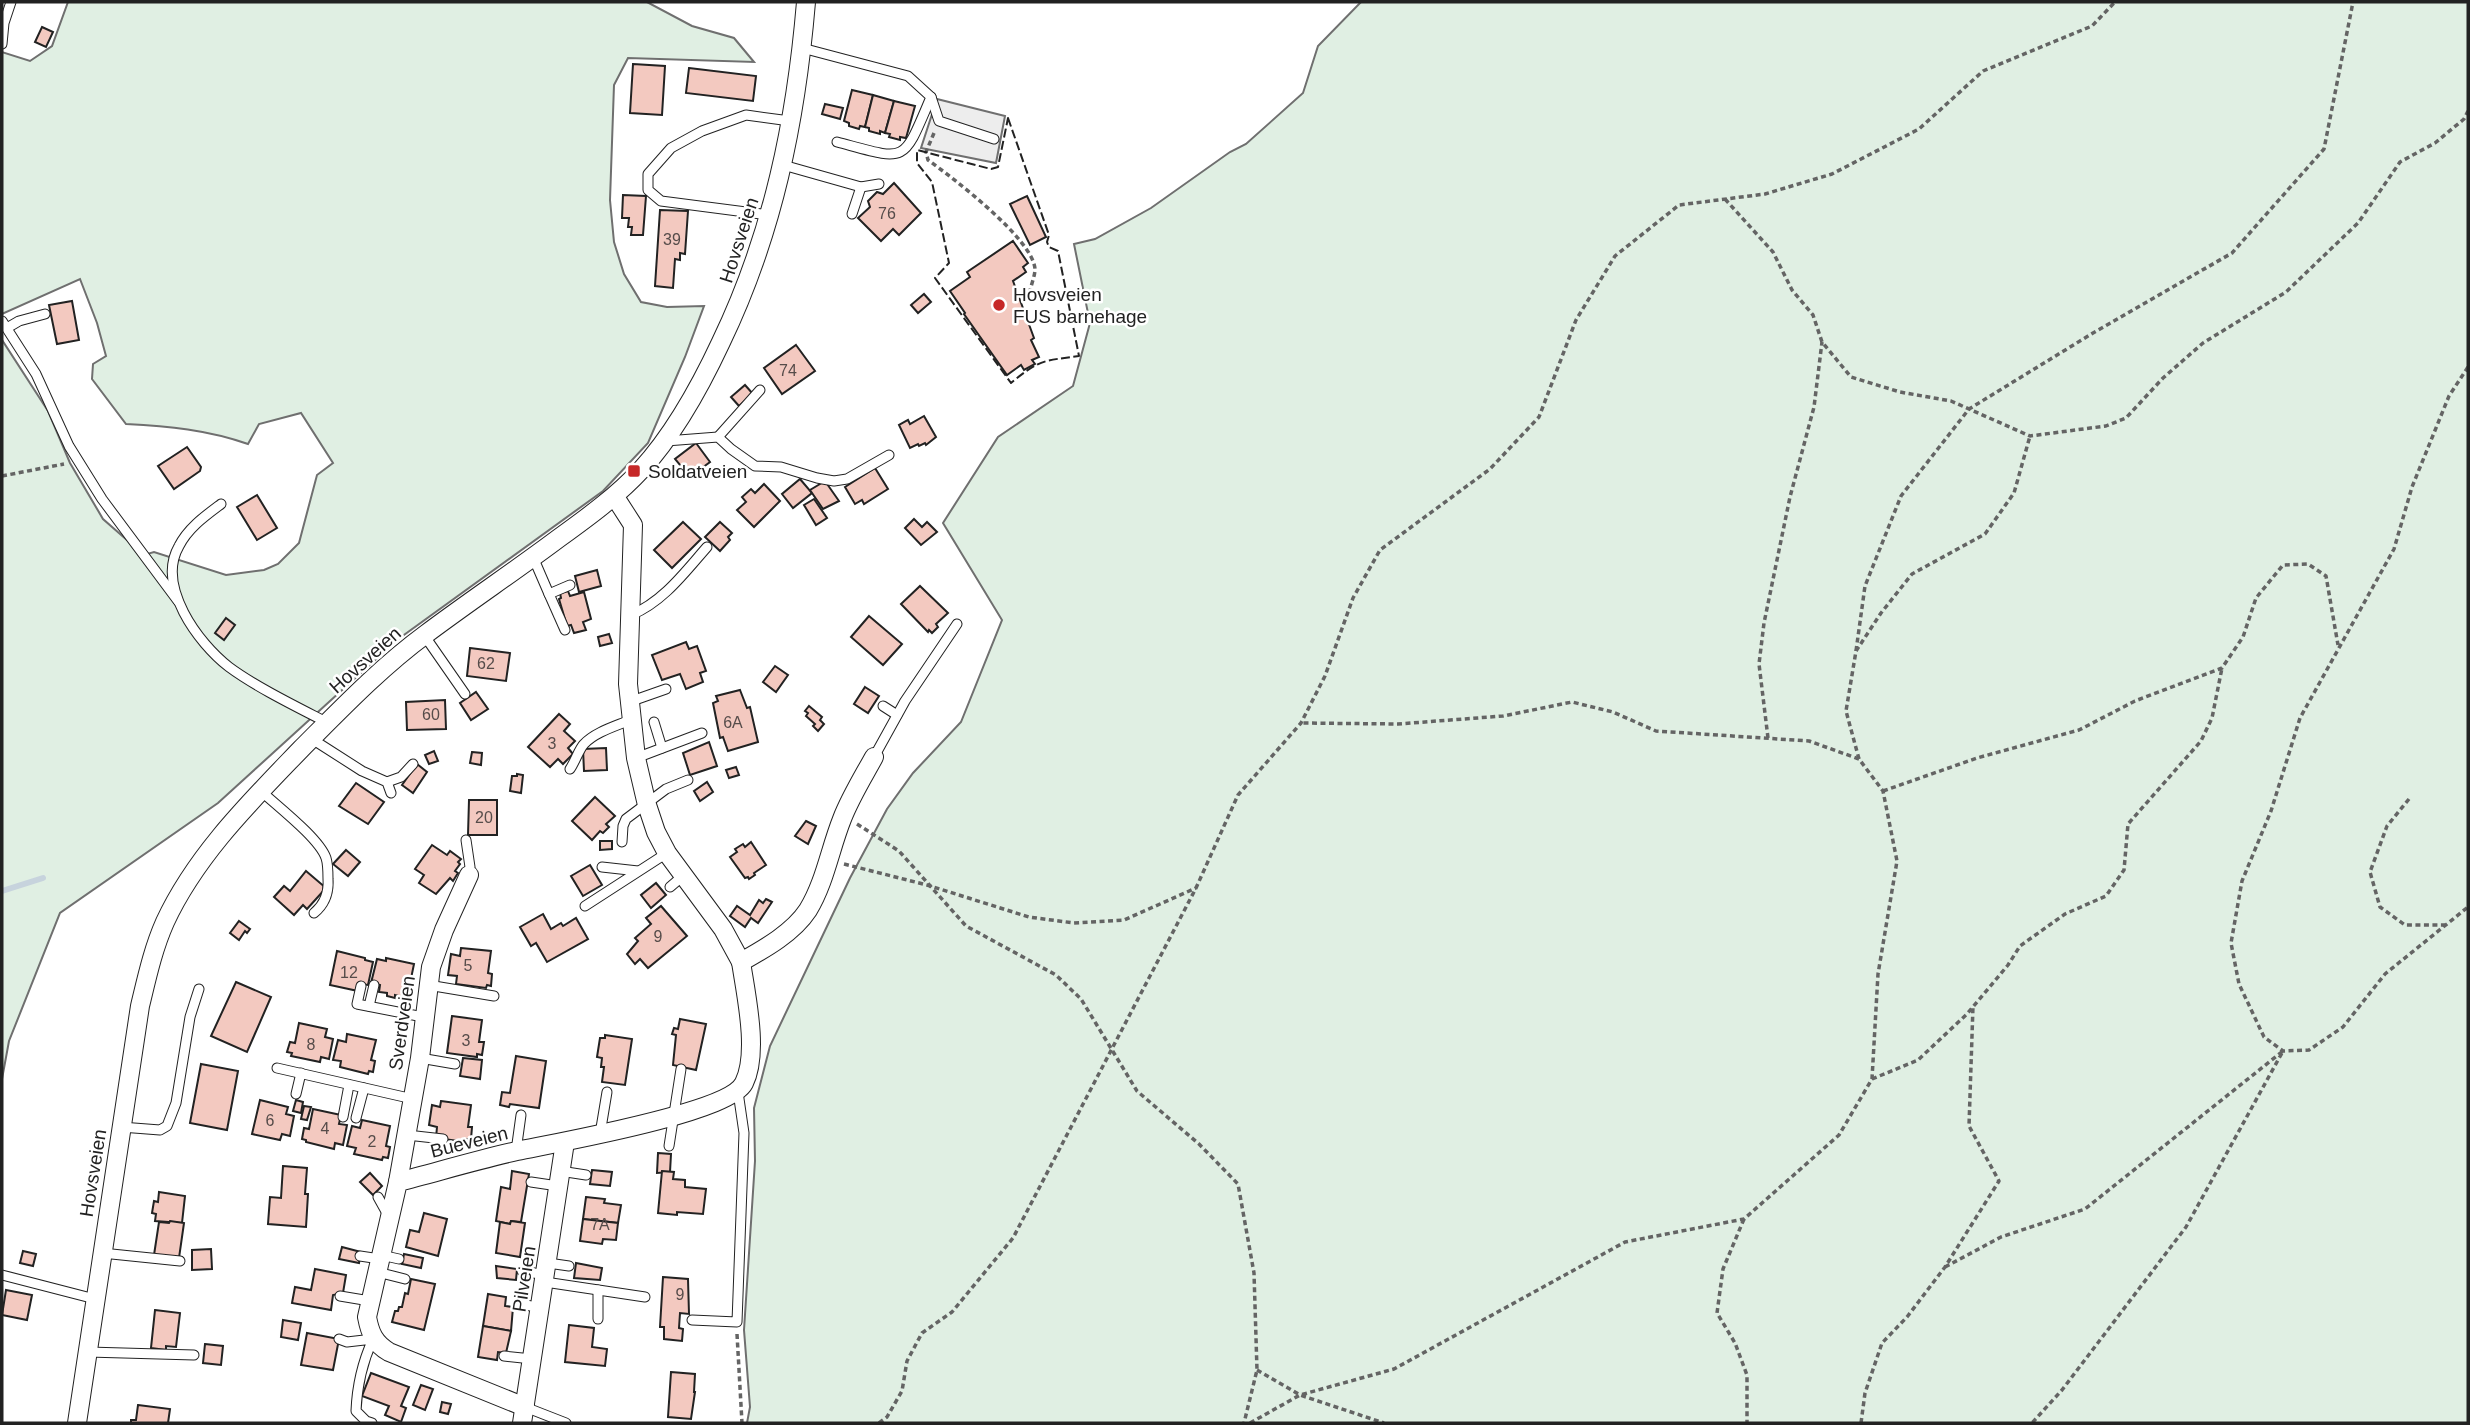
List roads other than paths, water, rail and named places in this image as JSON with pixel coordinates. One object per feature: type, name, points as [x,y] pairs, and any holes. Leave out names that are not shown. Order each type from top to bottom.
[{"type":"street","name":"Hovsveien","points":[[77,1423],[140,1006],[152,954],[165,921],[198,867],[226,829],[367,682],[424,635],[615,497],[664,441],[704,379],[755,265],[783,165],[802,48],[806,2]]},
{"type":"street","points":[[615,497],[633,525],[631,615],[627,655],[636,758],[656,832],[667,853],[723,929],[741,962],[750,1048],[748,1072],[738,1093]]},
{"type":"street","points":[[741,962],[769,946],[793,927],[807,911],[842,818],[874,757]]},
{"type":"street","name":"Sverdveien","points":[[398,1182],[420,1058],[428,985],[447,905],[468,875]]},
{"type":"street","name":"Bueveien","points":[[398,1182],[673,1116],[738,1093]]},
{"type":"street","name":"Pilveien","points":[[523,1415],[565,1142]]},
{"type":"street","points":[[398,1182],[367,1317],[373,1339],[389,1352],[432,1376],[523,1415]]},
{"type":"lane","points":[[2,44],[4,23],[11,2]]},
{"type":"lane","points":[[802,48],[908,76],[931,97],[939,121],[994,139]]},
{"type":"lane","points":[[837,142],[890,156],[903,152],[914,140],[931,97]]},
{"type":"lane","points":[[771,215],[661,201],[648,190],[648,174],[671,148],[702,131],[746,115],[790,121]]},
{"type":"lane","points":[[783,165],[861,187],[879,184]]},
{"type":"lane","points":[[852,214],[861,187]]},
{"type":"lane","points":[[45,314],[4,324],[36,374],[69,446],[102,499],[178,601],[202,641],[229,667],[328,723]]},
{"type":"lane","points":[[664,441],[718,437],[760,390]]},
{"type":"lane","points":[[718,437],[731,450],[755,466],[781,467],[834,481],[847,479],[889,455]]},
{"type":"lane","points":[[178,601],[173,582],[173,562],[178,546],[197,522],[221,504]]},
{"type":"lane","points":[[631,615],[647,608],[677,581],[707,547]]},
{"type":"lane","points":[[533,558],[565,630]]},
{"type":"lane","points":[[548,594],[570,585]]},
{"type":"lane","points":[[874,757],[897,715],[957,624]]},
{"type":"lane","points":[[424,635],[465,694]]},
{"type":"lane","points":[[570,769],[579,757],[583,744],[666,689]]},
{"type":"lane","points":[[883,706],[897,715]]},
{"type":"lane","points":[[654,722],[662,748]]},
{"type":"lane","points":[[636,758],[702,733]]},
{"type":"lane","points":[[312,739],[362,772],[387,782],[401,777],[413,764]]},
{"type":"lane","points":[[622,842],[626,819],[666,789],[688,780]]},
{"type":"lane","points":[[387,782],[391,793]]},
{"type":"lane","points":[[261,791],[304,830],[326,858],[328,890],[323,906],[314,913]]},
{"type":"lane","points":[[466,840],[470,867],[468,875]]},
{"type":"lane","points":[[584,906],[667,853]]},
{"type":"lane","points":[[602,867],[638,871]]},
{"type":"lane","points":[[670,887],[684,875]]},
{"type":"lane","points":[[369,1006],[374,985]]},
{"type":"lane","points":[[428,985],[494,996]]},
{"type":"lane","points":[[361,986],[357,1004],[423,1017]]},
{"type":"lane","points":[[121,1127],[160,1130],[167,1126],[176,1103],[190,1017],[199,989]]},
{"type":"lane","points":[[420,1058],[454,1064]]},
{"type":"lane","points":[[276,1068],[413,1099]]},
{"type":"lane","points":[[669,1146],[681,1069]]},
{"type":"lane","points":[[296,1094],[301,1073]]},
{"type":"lane","points":[[343,1117],[349,1085]]},
{"type":"lane","points":[[356,1118],[364,1088]]},
{"type":"lane","points":[[600,1134],[607,1092]]},
{"type":"lane","points":[[692,1320],[737,1322],[744,1133],[738,1093]]},
{"type":"lane","points":[[516,1152],[521,1115]]},
{"type":"lane","points":[[407,1135],[443,1139]]},
{"type":"lane","points":[[531,1182],[586,1175]]},
{"type":"lane","points":[[378,1197],[389,1217]]},
{"type":"lane","points":[[102,1254],[180,1261]]},
{"type":"lane","points":[[360,1256],[379,1262],[405,1279]]},
{"type":"lane","points":[[379,1262],[399,1259]]},
{"type":"lane","points":[[546,1273],[569,1266]]},
{"type":"lane","points":[[522,1271],[546,1273],[598,1290],[645,1297]]},
{"type":"lane","points":[[2,1275],[95,1299]]},
{"type":"lane","points":[[598,1290],[598,1319]]},
{"type":"lane","points":[[340,1296],[370,1301]]},
{"type":"lane","points":[[521,1304],[541,1308]]},
{"type":"lane","points":[[339,1339],[347,1342],[373,1339]]},
{"type":"lane","points":[[372,1423],[356,1411],[356,1386],[373,1339]]},
{"type":"lane","points":[[88,1352],[194,1355]]},
{"type":"lane","points":[[503,1356],[532,1359]]},
{"type":"lane","points":[[523,1415],[566,1423]]},
{"type":"waterway","points":[[2,891],[43,878]]},
{"type":"place","name":"Hovsveien FUS barnehage","points":[[999,305]]},
{"type":"place","name":"Soldatveien","points":[[634,471]]}]
